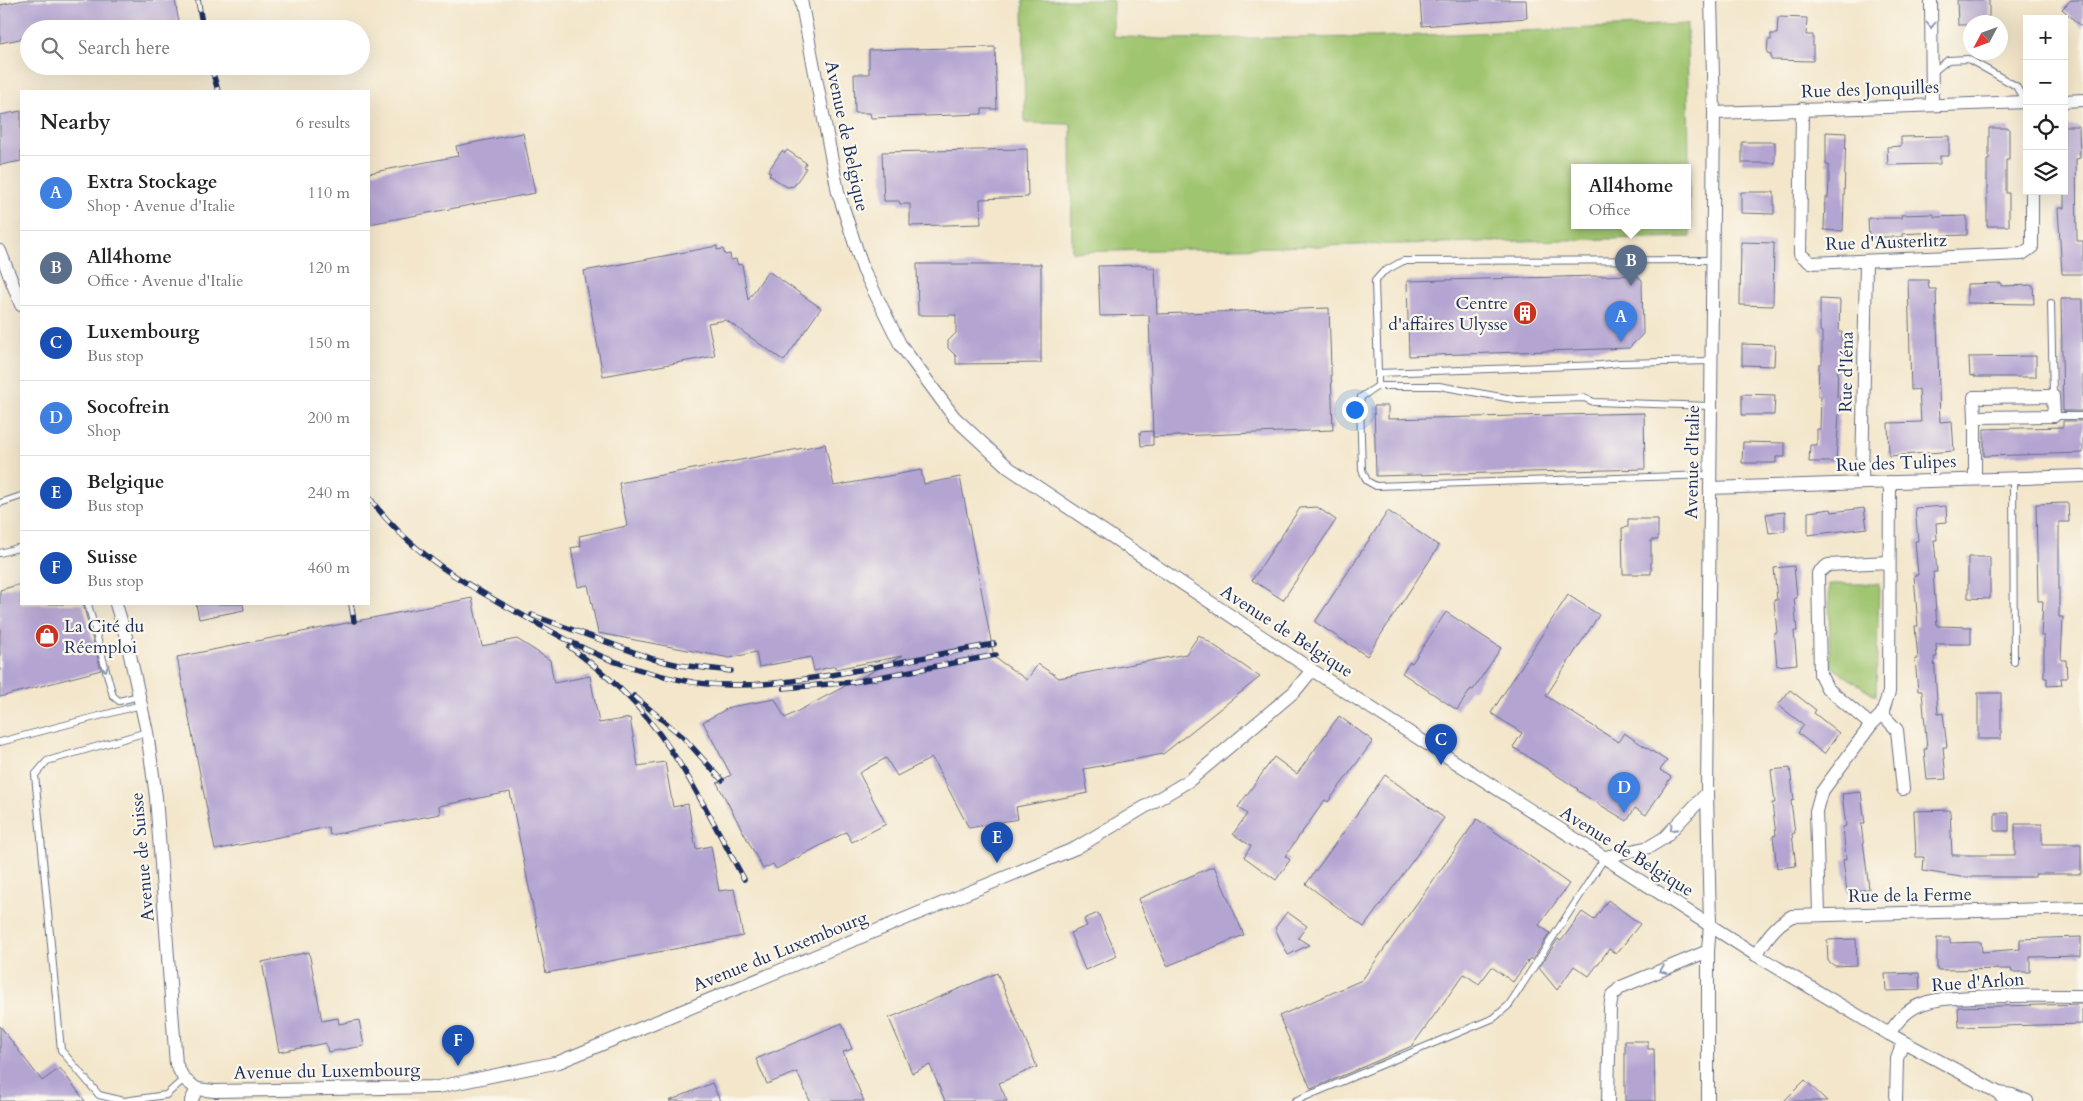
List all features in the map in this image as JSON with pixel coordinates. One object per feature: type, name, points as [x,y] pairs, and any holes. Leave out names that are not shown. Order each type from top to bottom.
[{"type":"street","name":"Avenue de Belgique","points":[[801,0],[838,192],[863,270],[900,344],[954,417],[1009,468],[1312,670],[1756,955],[1903,1042],[1997,1092],[2008,1101]]},
{"type":"street","name":"Avenue d'Italie","points":[[1708,1101],[1708,951],[1710,924],[1707,793],[1714,113],[1711,0]]},
{"type":"street","points":[[1932,0],[1932,104]]},
{"type":"street","points":[[2068,101],[2083,100]]},
{"type":"street","name":"Rue des Jonquilles","points":[[1714,113],[2023,102]]},
{"type":"street","name":"Rue d'Austerlitz","points":[[1802,109],[1800,254],[1810,263],[2022,254],[2032,247],[2032,195]]},
{"type":"street","points":[[0,251],[20,302]]},
{"type":"street","name":"Rue d'Iéna","points":[[1862,482],[1866,262]]},
{"type":"street","points":[[1975,417],[2054,416],[2053,396],[1974,397],[1976,478]]},
{"type":"street","name":"Rue des Tulipes","points":[[1710,481],[1890,482],[2083,476]]},
{"type":"street","points":[[1819,914],[1816,811],[1821,793],[1871,725],[1882,714],[1889,692],[1890,482]]},
{"type":"street","points":[[1871,725],[1827,688],[1820,674],[1818,573],[1828,565],[1889,562]]},
{"type":"street","name":"Avenue de Suisse","points":[[116,605],[126,637],[147,732],[156,796],[176,1064],[184,1079]]},
{"type":"street","name":"Avenue du Luxembourg","points":[[197,1089],[214,1091],[438,1086],[559,1062],[1076,848],[1190,780],[1295,690],[1312,670]]},
{"type":"street","points":[[1882,714],[1897,730],[1903,790]]},
{"type":"street","points":[[1605,857],[1649,847],[1664,838],[1707,793]]},
{"type":"street","name":"Rue de la Ferme","points":[[1756,955],[1767,937],[1780,922],[1792,916],[2083,908]]},
{"type":"street","points":[[1608,1101],[1610,1008],[1612,996],[1621,987],[1708,951]]},
{"type":"street","name":"Rue d'Arlon","points":[[1889,1034],[1896,1022],[1910,1010],[1922,1004],[1942,999],[1997,996],[2083,996]]},
{"type":"street","points":[[1896,1101],[1897,1059],[1903,1042]]},
{"type":"street","points":[[184,1079],[197,1089],[191,1101]]},
{"type":"street","name":"Avenue de Belgique","points":[[1997,1092],[2027,1101]]},
{"type":"lane","points":[[1932,74],[1948,60],[1968,59],[2016,86],[2023,97]]},
{"type":"lane","points":[[1378,386],[1375,281],[1383,272],[1403,261],[1712,260]]},
{"type":"lane","points":[[2051,303],[2053,396]]},
{"type":"lane","points":[[1378,373],[1711,361]]},
{"type":"lane","points":[[1710,481],[1376,486],[1367,481],[1362,470],[1360,397],[1378,386],[1439,386],[1518,400],[1584,398],[1594,402],[1711,406]]},
{"type":"lane","points":[[2054,416],[2083,416]]},
{"type":"lane","points":[[2013,477],[2014,662]]},
{"type":"lane","points":[[0,503],[20,496]]},
{"type":"lane","points":[[0,553],[20,547]]},
{"type":"lane","points":[[88,605],[113,696],[118,701],[140,700]]},
{"type":"lane","points":[[0,742],[140,700]]},
{"type":"lane","points":[[147,732],[47,761],[35,775],[61,1050],[99,1095],[124,1101],[166,1095],[184,1079]]},
{"type":"lane","points":[[1295,1101],[1494,1018],[1509,1004],[1605,857]]},
{"type":"green space","points":[[1023,0],[1113,0],[1113,36],[1162,39],[1378,37],[1687,24],[1689,164],[1571,164],[1571,229],[1690,229],[1690,237],[1072,252],[1071,124],[1025,123]]},
{"type":"green space","points":[[1829,584],[1879,584],[1876,696],[1830,666]]},
{"type":"building","points":[[24,0],[175,0],[178,20],[20,20],[20,39],[0,43],[0,5]]},
{"type":"building","points":[[1420,0],[1526,0],[1527,18],[1422,26]]},
{"type":"building","points":[[1957,0],[1989,0],[1989,15],[1963,15],[1963,25],[1958,25]]},
{"type":"building","points":[[2071,0],[2083,0],[2083,28],[2062,9]]},
{"type":"building","points":[[1778,17],[1807,18],[1806,35],[1813,35],[1813,61],[1771,60],[1771,54],[1767,53],[1768,40],[1771,40],[1771,34],[1777,34]]},
{"type":"building","points":[[995,47],[997,109],[982,109],[982,114],[871,118],[870,113],[855,113],[854,74],[869,74],[869,50]]},
{"type":"building","points":[[20,111],[20,161],[0,165],[0,115]]},
{"type":"building","points":[[2068,126],[2079,126],[2080,158],[2076,159],[2077,241],[2083,241],[2083,274],[2062,274],[2058,208],[2064,208],[2064,195],[2068,195]]},
{"type":"building","points":[[1989,128],[2009,128],[2009,160],[2006,160],[2006,193],[2009,193],[2009,226],[1987,226]]},
{"type":"building","points":[[1826,132],[1846,133],[1843,231],[1824,230],[1825,198],[1828,198],[1829,181],[1829,165],[1826,165]]},
{"type":"building","points":[[523,133],[535,193],[370,224],[370,173],[458,156],[456,146]]},
{"type":"building","points":[[1949,136],[1949,156],[1940,156],[1940,164],[1888,165],[1887,147],[1901,146],[1901,137]]},
{"type":"building","points":[[1742,142],[1775,142],[1775,163],[1742,163]]},
{"type":"building","points":[[1027,149],[1028,197],[980,199],[981,224],[910,226],[910,204],[900,204],[899,201],[884,201],[882,152]]},
{"type":"building","points":[[787,150],[806,163],[804,167],[806,168],[794,186],[787,187],[769,175],[771,173],[768,171],[782,151],[785,153]]},
{"type":"building","points":[[1741,192],[1774,192],[1774,214],[1741,213]]},
{"type":"building","points":[[1934,214],[1934,217],[1967,216],[1967,235],[1934,236],[1934,233],[1918,233],[1902,234],[1902,237],[1869,237],[1868,218],[1901,218],[1901,215]]},
{"type":"building","points":[[1741,242],[1774,243],[1773,306],[1740,305]]},
{"type":"building","points":[[717,246],[717,250],[723,249],[725,255],[730,254],[731,260],[736,259],[738,265],[742,264],[748,300],[768,271],[821,308],[784,361],[726,320],[708,323],[715,356],[603,376],[584,271]]},
{"type":"building","points":[[917,264],[1041,264],[1041,363],[956,364],[956,356],[948,348],[948,341],[956,333],[956,315],[918,315]]},
{"type":"building","points":[[1147,265],[1148,268],[1155,268],[1157,314],[1329,308],[1333,430],[1153,437],[1149,315],[1100,316],[1098,266]]},
{"type":"building","name":"Centre d'affaires Ulysse","points":[[1636,275],[1642,280],[1643,334],[1629,348],[1409,356],[1407,281]]},
{"type":"building","points":[[1908,280],[1928,280],[1929,289],[1936,289],[1940,422],[1952,421],[1954,451],[1889,456],[1888,423],[1921,422],[1919,389],[1911,390]]},
{"type":"building","points":[[2001,283],[2001,286],[2033,285],[2034,304],[1967,303],[1967,284]]},
{"type":"building","points":[[1820,299],[1840,300],[1839,332],[1842,332],[1841,364],[1838,364],[1837,397],[1840,396],[1836,462],[1809,462],[1810,445],[1817,445],[1817,429],[1820,429],[1821,396],[1818,396],[1819,364],[1822,364],[1822,332],[1820,331]]},
{"type":"building","points":[[2061,299],[2083,299],[2083,411],[2063,411]]},
{"type":"building","points":[[1742,344],[1775,345],[1774,366],[1742,365]]},
{"type":"building","points":[[2036,356],[2036,377],[1970,376],[1969,357]]},
{"type":"building","points":[[1742,394],[1775,395],[1774,415],[1742,415]]},
{"type":"building","points":[[1374,406],[1388,406],[1388,419],[1644,413],[1645,469],[1376,476]]},
{"type":"building","points":[[2063,421],[2083,421],[2083,453],[1984,456],[1984,429],[2063,427]]},
{"type":"building","points":[[1153,431],[1153,445],[1141,446],[1140,432]]},
{"type":"building","points":[[1743,442],[1785,443],[1785,457],[1776,457],[1776,463],[1742,463]]},
{"type":"building","points":[[825,444],[834,486],[921,470],[924,484],[960,477],[994,657],[1027,680],[1038,664],[1059,678],[1186,654],[1199,635],[1260,677],[1163,754],[1084,769],[1088,793],[1016,807],[1018,819],[969,828],[932,758],[897,776],[886,758],[859,773],[886,824],[852,842],[846,832],[776,869],[773,864],[763,869],[717,783],[731,775],[703,722],[730,707],[775,699],[785,718],[902,656],[835,669],[835,666],[814,671],[811,657],[759,667],[756,652],[730,658],[598,633],[588,585],[578,587],[571,548],[581,546],[579,536],[627,526],[619,483]]},
{"type":"building","points":[[2068,503],[2069,522],[2059,522],[2059,617],[2063,617],[2061,660],[2066,660],[2067,678],[2061,678],[2062,685],[2047,686],[2047,678],[2044,678],[2044,636],[2041,636],[2043,601],[2038,601],[2036,504]]},
{"type":"building","points":[[1946,506],[1947,522],[1936,523],[1937,540],[1934,540],[1937,572],[1933,572],[1937,626],[1971,627],[1971,644],[1936,644],[1937,657],[1934,657],[1938,714],[1943,713],[1947,747],[1943,747],[1946,779],[1927,780],[1924,749],[1927,749],[1922,691],[1918,691],[1915,659],[1918,659],[1915,626],[1918,626],[1914,575],[1918,575],[1915,541],[1918,541],[1915,508]]},
{"type":"building","points":[[1317,507],[1336,520],[1283,600],[1252,580],[1300,508]]},
{"type":"building","points":[[1864,508],[1867,528],[1808,535],[1808,512],[1831,509],[1832,512]]},
{"type":"building","points":[[1388,511],[1439,546],[1367,656],[1315,622]]},
{"type":"building","points":[[1785,512],[1785,531],[1769,533],[1766,514]]},
{"type":"building","points":[[1628,519],[1658,519],[1658,540],[1651,540],[1651,574],[1623,574],[1622,528],[1628,527]]},
{"type":"building","points":[[1968,557],[1990,557],[1990,599],[1968,598]]},
{"type":"building","points":[[1794,566],[1797,598],[1794,598],[1797,631],[1794,631],[1797,664],[1777,666],[1774,600],[1777,600],[1774,568]]},
{"type":"building","name":"La Cité du Réemploi","points":[[20,584],[20,605],[83,605],[101,670],[0,697],[0,590]]},
{"type":"building","points":[[1568,595],[1599,615],[1546,696],[1618,742],[1624,733],[1667,761],[1660,770],[1671,777],[1646,815],[1635,808],[1627,821],[1587,797],[1578,789],[1513,747],[1522,733],[1491,713]]},
{"type":"building","points":[[472,598],[482,646],[517,639],[550,660],[554,683],[590,676],[599,723],[630,718],[638,766],[665,762],[673,807],[688,804],[696,849],[711,846],[719,891],[734,889],[743,936],[546,973],[510,792],[439,806],[440,814],[330,835],[328,827],[215,850],[177,657]]},
{"type":"building","points":[[196,605],[243,605],[244,610],[199,619]]},
{"type":"building","points":[[1446,612],[1501,648],[1457,710],[1402,673],[1410,662],[1412,663]]},
{"type":"building","points":[[1790,690],[1816,710],[1814,713],[1839,733],[1824,754],[1798,733],[1804,725],[1778,705]]},
{"type":"building","points":[[1978,693],[2001,693],[2001,739],[1978,739]]},
{"type":"building","points":[[1339,716],[1373,741],[1328,802],[1325,800],[1285,856],[1290,860],[1276,880],[1244,857],[1251,846],[1233,834],[1247,814],[1238,807],[1274,757],[1297,774]]},
{"type":"building","points":[[1790,768],[1794,800],[1791,801],[1795,833],[1792,834],[1796,866],[1777,868],[1773,836],[1776,835],[1772,803],[1775,803],[1771,770]]},
{"type":"building","points":[[1385,775],[1444,818],[1364,927],[1306,884]]},
{"type":"building","points":[[1861,792],[1865,824],[1861,824],[1869,889],[1847,892],[1843,860],[1846,859],[1843,827],[1846,826],[1842,794]]},
{"type":"building","points":[[1950,810],[1952,855],[2015,855],[2015,824],[2042,824],[2042,844],[2081,844],[2081,874],[2035,874],[2035,877],[1961,877],[1923,871],[1924,857],[1916,857],[1914,811]]},
{"type":"building","points":[[1995,813],[2009,813],[2009,831],[1995,831]]},
{"type":"building","points":[[1477,819],[1569,884],[1539,925],[1550,933],[1532,960],[1530,958],[1513,982],[1492,967],[1479,984],[1464,974],[1412,1046],[1311,1089],[1279,1016],[1362,980]]},
{"type":"building","points":[[1214,866],[1244,935],[1167,966],[1138,899]]},
{"type":"building","points":[[1608,900],[1640,924],[1616,954],[1609,949],[1589,976],[1574,966],[1557,990],[1539,968],[1558,939],[1561,941],[1582,912],[1594,920]]},
{"type":"building","points":[[1287,912],[1307,926],[1298,938],[1309,945],[1288,955],[1275,928]]},
{"type":"building","points":[[1098,913],[1117,956],[1085,970],[1070,933],[1087,926],[1084,919]]},
{"type":"building","points":[[2081,937],[2081,956],[2030,957],[2030,972],[2012,972],[2011,969],[1937,970],[1937,938],[1950,938],[1950,943],[1981,942],[1982,952],[2020,949],[2020,939]]},
{"type":"building","points":[[1856,939],[1857,965],[1835,966],[1828,961],[1827,940]]},
{"type":"building","points":[[309,952],[322,1021],[338,1018],[339,1024],[359,1020],[364,1046],[328,1052],[326,1043],[279,1052],[262,962]]},
{"type":"building","points":[[997,973],[1037,1067],[999,1083],[1007,1101],[945,1101],[930,1065],[912,1073],[889,1018]]},
{"type":"building","points":[[1919,973],[1920,990],[1886,991],[1885,974]]},
{"type":"building","points":[[2082,1004],[2082,1024],[1959,1027],[1958,1007]]},
{"type":"building","points":[[842,1023],[852,1049],[843,1052],[864,1101],[810,1101],[797,1072],[767,1084],[756,1059]]},
{"type":"building","points":[[0,1026],[42,1081],[60,1068],[85,1101],[0,1101]]},
{"type":"building","points":[[1625,1041],[1648,1041],[1648,1049],[1654,1049],[1655,1101],[1625,1101]]},
{"type":"building","points":[[1805,1080],[1827,1101],[1784,1101]]},
{"type":"building","points":[[712,1083],[720,1101],[669,1101]]},
{"type":"railway","points":[[198,0],[201,20]]},
{"type":"railway","points":[[214,75],[218,90]]},
{"type":"railway","points":[[370,498],[384,516],[416,548],[472,587],[581,647],[610,660],[663,676],[689,682],[716,685],[780,682],[864,669],[994,644]]},
{"type":"railway","points":[[351,605],[354,621]]},
{"type":"railway","points":[[532,615],[653,659],[679,665],[731,671]]},
{"type":"railway","points":[[570,647],[621,689],[668,745],[695,789],[744,879]]},
{"type":"railway","points":[[784,688],[853,682],[996,655]]},
{"type":"railway","points":[[634,696],[683,737],[722,780]]},
{"type":"place","name":"All4home","points":[[1631,286]]},
{"type":"place","name":"Centre d'affaires Ulysse","points":[[1525,313]]},
{"type":"place","name":"Extra Stockage","points":[[1621,342]]},
{"type":"place","name":"La Cité du Réemploi","points":[[47,636]]},
{"type":"place","name":"Luxembourg","points":[[1441,765]]},
{"type":"place","name":"Socofrein","points":[[1624,813]]},
{"type":"place","name":"Belgique","points":[[997,863]]},
{"type":"place","name":"Suisse","points":[[458,1066]]}]
